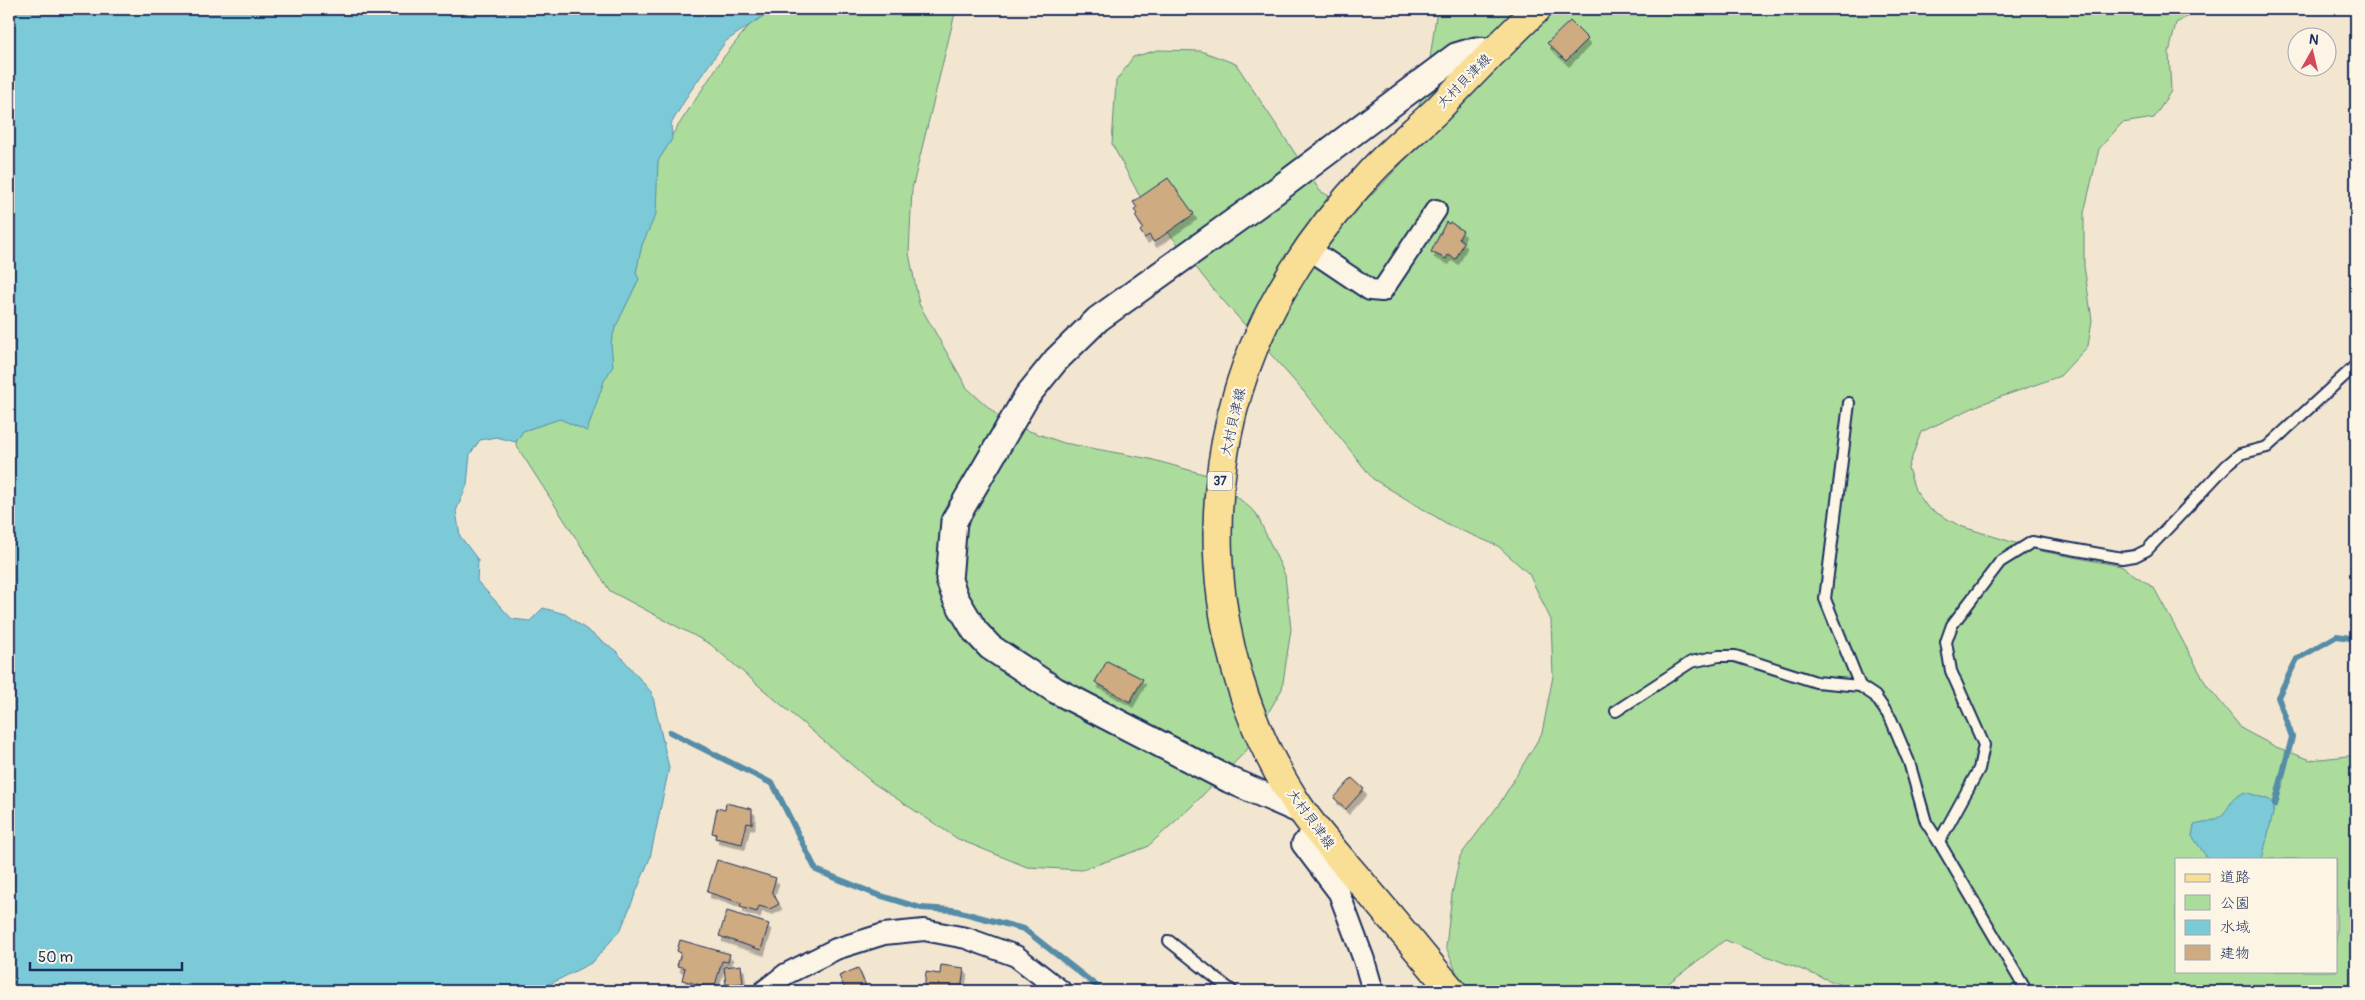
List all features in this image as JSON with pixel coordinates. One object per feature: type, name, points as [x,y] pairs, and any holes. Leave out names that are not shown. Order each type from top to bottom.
[{"type":"main road","name":"大村貝津線","points":[[1452,991],[1309,821],[1259,733],[1239,680],[1224,622],[1217,560],[1217,504],[1227,440],[1249,355],[1282,289],[1309,249],[1370,172],[1535,9]]},
{"type":"street","points":[[1373,991],[1364,960],[1339,893],[1302,844],[1309,821],[1055,690],[990,647],[975,631],[956,599],[949,580],[954,521],[1027,396],[1056,360],[1098,319],[1257,205],[1456,56],[1476,50],[1494,51]]},
{"type":"street","points":[[1309,249],[1370,290],[1382,291],[1436,210]]},
{"type":"street","points":[[764,991],[786,974],[836,949],[884,934],[924,930],[966,938],[1016,956],[1061,991]]},
{"type":"lane","points":[[1939,842],[1979,768],[1984,744],[1951,671],[1946,642],[1952,625],[2000,562],[2032,542],[2122,558],[2135,556],[2147,550],[2227,465],[2240,454],[2267,446],[2356,365]]},
{"type":"lane","points":[[1850,403],[1825,599],[1860,686]]},
{"type":"lane","points":[[1616,711],[1691,662],[1719,656],[1734,656],[1816,682],[1860,686],[1875,696],[1891,718],[1909,762],[1926,822],[2024,987],[2024,991]]},
{"type":"lane","points":[[1169,941],[1232,991]]},
{"type":"green space","points":[[762,9],[956,9],[912,189],[909,253],[919,304],[967,388],[1006,423],[1064,443],[1150,459],[1214,477],[1256,513],[1285,575],[1291,629],[1282,689],[1246,751],[1191,807],[1147,847],[1082,870],[1027,867],[958,839],[873,783],[710,644],[610,591],[516,445],[525,384],[611,227],[723,58]]},
{"type":"green space","points":[[1437,9],[2201,9],[2176,23],[2169,53],[2171,91],[2154,118],[2122,123],[2099,149],[2084,213],[2084,266],[2092,320],[2088,346],[2060,376],[1981,404],[1921,432],[1908,468],[1915,490],[1928,508],[1960,526],[2041,551],[2121,566],[2154,588],[2206,684],[2242,729],[2276,747],[2311,760],[2356,755],[2356,991],[1857,991],[1725,940],[1658,991],[1464,991],[1446,947],[1452,894],[1460,856],[1500,803],[1542,733],[1553,676],[1551,620],[1529,574],[1498,546],[1451,526],[1373,479],[1304,392],[1213,289],[1139,195],[1112,144],[1116,81],[1133,57],[1158,50],[1201,51],[1236,64],[1320,191],[1340,202],[1373,194],[1401,164],[1427,80]]},
{"type":"water","points":[[9,9],[774,9],[726,41],[689,93],[671,124],[672,139],[658,161],[656,214],[642,245],[636,273],[639,279],[615,328],[611,343],[613,366],[604,381],[587,431],[560,419],[523,431],[516,442],[496,437],[480,440],[470,454],[467,485],[456,511],[460,536],[478,560],[477,581],[512,619],[530,621],[543,608],[565,614],[616,651],[652,693],[669,768],[650,858],[621,929],[593,962],[548,985],[528,991],[9,991]]},
{"type":"water","points":[[2245,792],[2270,800],[2275,805],[2262,858],[2207,858],[2192,836],[2194,825],[2217,818],[2223,814],[2239,795]]},
{"type":"building","points":[[1570,21],[1588,39],[1566,61],[1547,43]]},
{"type":"building","points":[[1168,178],[1194,214],[1154,242],[1149,235],[1145,238],[1140,231],[1143,228],[1135,216],[1137,214],[1134,210],[1137,208],[1133,202]]},
{"type":"building","points":[[1446,222],[1449,224],[1450,222],[1463,231],[1459,238],[1464,242],[1456,259],[1448,255],[1446,259],[1431,252]]},
{"type":"building","points":[[1107,661],[1143,679],[1130,702],[1095,682]]},
{"type":"building","points":[[1352,778],[1364,789],[1346,809],[1334,798]]},
{"type":"building","points":[[726,803],[752,809],[752,824],[747,823],[742,844],[715,838],[716,834],[712,833],[717,808],[725,810]]},
{"type":"building","points":[[717,860],[776,878],[772,891],[779,904],[770,909],[759,906],[757,912],[740,907],[741,903],[707,892]]},
{"type":"building","points":[[727,911],[769,924],[761,950],[719,936]]},
{"type":"building","points":[[680,940],[730,954],[728,962],[722,961],[714,989],[682,980],[685,968],[677,966],[681,953],[677,951]]},
{"type":"building","points":[[741,965],[743,983],[726,985],[724,967]]},
{"type":"building","points":[[941,965],[964,968],[961,991],[924,991],[926,972],[940,974]]},
{"type":"building","points":[[858,968],[868,991],[846,991],[839,976]]},
{"type":"building","points":[[1700,988],[1703,991],[1682,991]]},
{"type":"waterway","points":[[2275,805],[2292,737],[2278,697],[2297,659],[2337,636],[2356,639]]},
{"type":"waterway","points":[[670,732],[773,784],[816,870],[875,894],[921,908],[953,910],[1024,929],[1103,991]]}]
